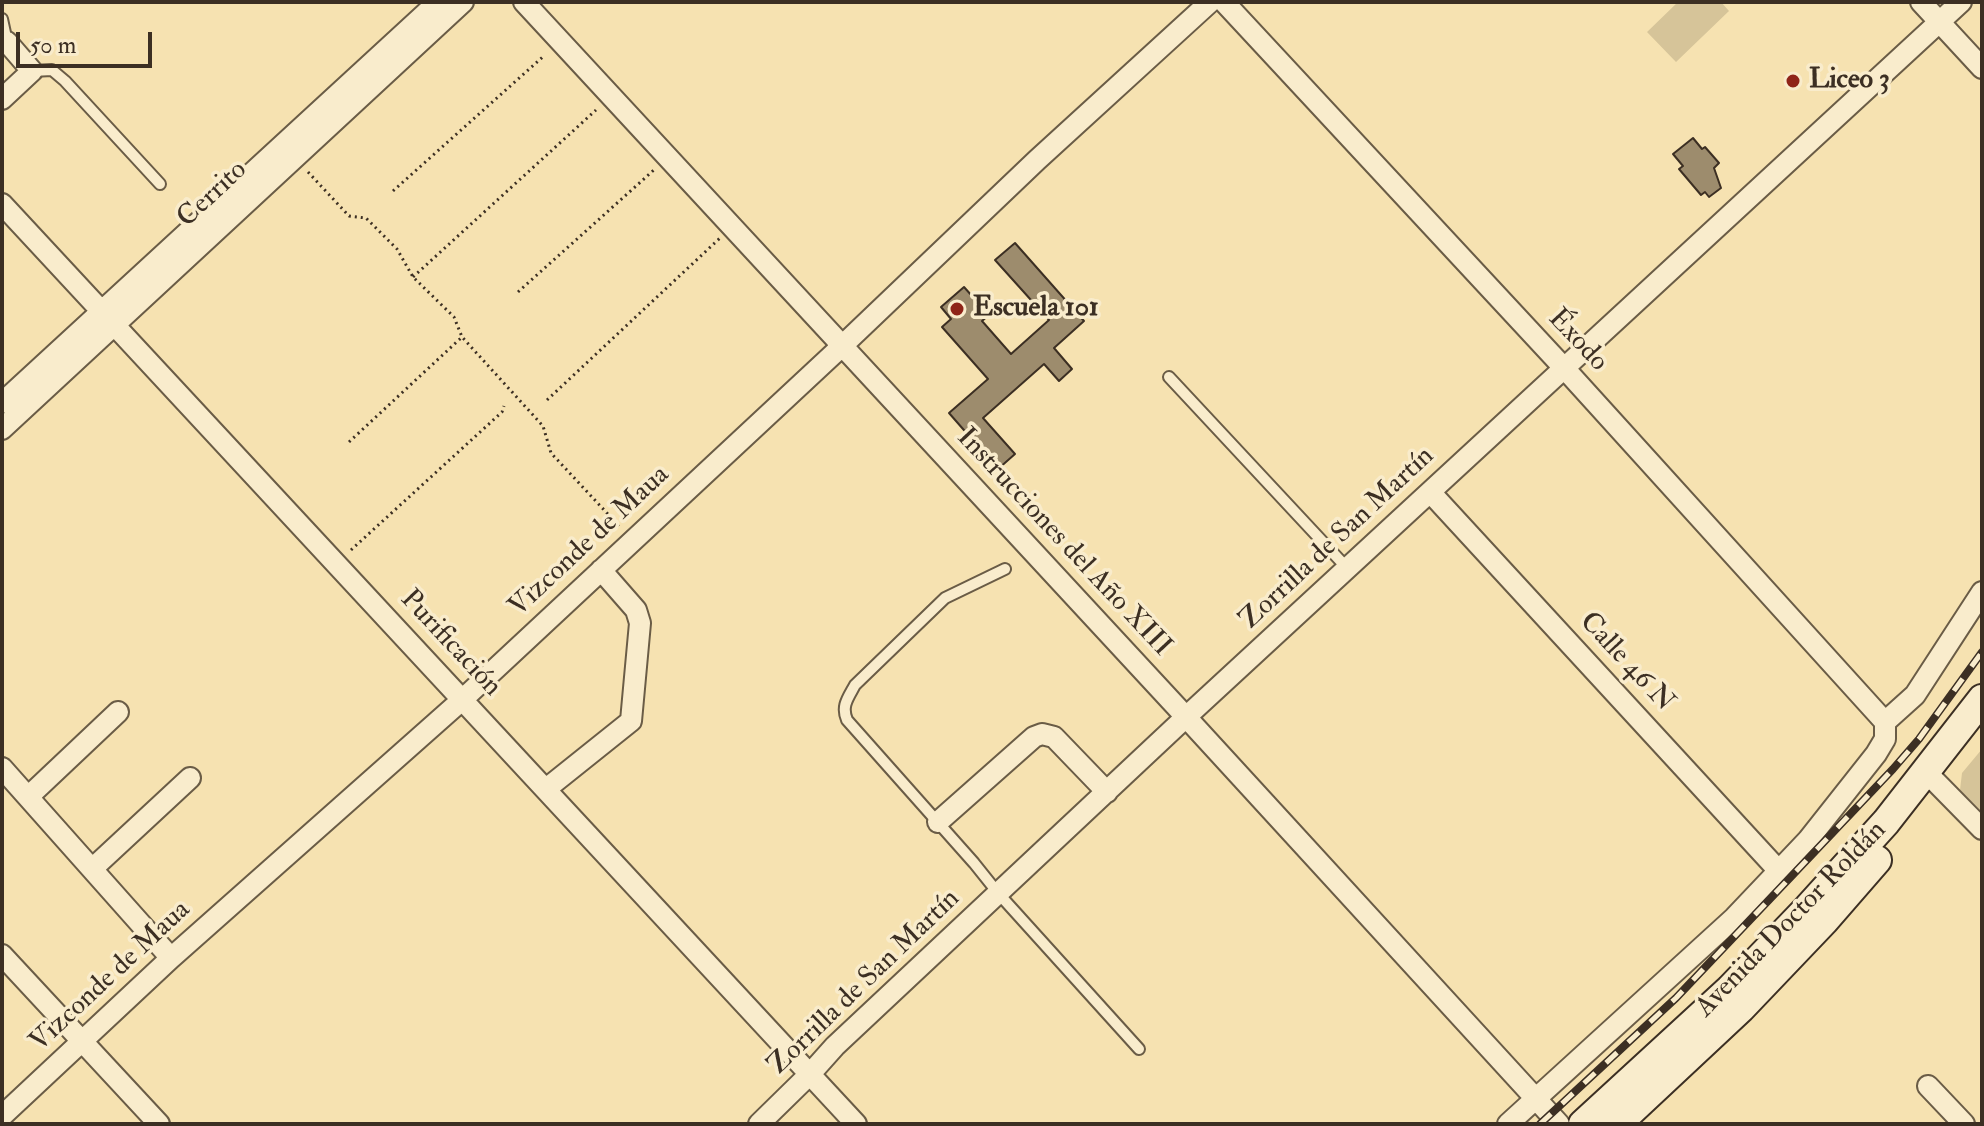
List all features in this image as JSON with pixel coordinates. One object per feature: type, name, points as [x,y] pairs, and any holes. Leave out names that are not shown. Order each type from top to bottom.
[{"type":"street","name":"Cerrito","points":[[2,429],[108,319],[438,2]]},
{"type":"street","name":"Cerrito","points":[[2,403],[108,319],[294,157],[463,2]]},
{"type":"street","name":"Instrucciones del Año XIII","points":[[524,2],[1559,1124]]},
{"type":"street","name":"Vizconde de Maua","points":[[2,1116],[171,958],[463,699],[1037,160],[1210,2]]},
{"type":"street","name":"Éxodo","points":[[1224,2],[1565,369],[1885,722]]},
{"type":"street","points":[[1921,2],[1982,68]]},
{"type":"street","name":"Zorrilla de San Martín","points":[[759,1124],[835,1046],[1186,717],[1961,2]]},
{"type":"street","points":[[2,99],[32,71],[7,42]]},
{"type":"street","name":"Purificación","points":[[2,204],[856,1124]]},
{"type":"street","name":"Calle 46 N","points":[[1431,493],[1779,871]]},
{"type":"street","points":[[546,789],[631,721],[640,623],[636,610],[601,570]]},
{"type":"street","points":[[1885,722],[1915,695],[1982,592]]},
{"type":"street","name":"Avenida Doctor Roldán","points":[[1617,1124],[1741,1008],[1824,921],[1899,834],[1982,699]]},
{"type":"street","points":[[28,797],[118,712]]},
{"type":"street","name":"Avenida Doctor Roldán","points":[[1508,1124],[1734,918],[1779,871],[1808,840],[1876,754],[1885,739],[1885,722]]},
{"type":"street","name":"Avenida Doctor Roldán","points":[[1583,1124],[1749,969],[1877,833],[1982,729]]},
{"type":"street","points":[[938,822],[1034,737],[1042,734],[1054,737],[1107,792]]},
{"type":"street","points":[[2,768],[171,958]]},
{"type":"street","points":[[92,869],[190,778]]},
{"type":"street","points":[[1932,778],[1982,829]]},
{"type":"street","points":[[2,955],[159,1124]]},
{"type":"street","points":[[1928,1086],[1964,1124]]},
{"type":"lane","points":[[2,19],[7,42]]},
{"type":"lane","points":[[32,71],[52,70],[65,81],[160,184]]},
{"type":"lane","points":[[1169,377],[1348,569]]},
{"type":"lane","points":[[1005,569],[945,598],[855,685],[845,703],[844,713],[998,893],[1139,1049]]},
{"type":"path","points":[[393,191],[560,42]]},
{"type":"path","points":[[413,277],[611,97]]},
{"type":"path","points":[[294,157],[349,216],[366,218],[397,249],[413,277],[454,317],[462,337],[543,426],[551,453],[633,540]]},
{"type":"path","points":[[518,292],[668,158]]},
{"type":"path","points":[[547,400],[731,227]]},
{"type":"path","points":[[349,442],[462,337]]},
{"type":"path","points":[[338,565],[358,542],[502,412],[504,406]]},
{"type":"shaded area","points":[[1678,2],[1721,2],[1729,11],[1676,62],[1647,32]]},
{"type":"shaded area","points":[[1982,749],[1982,812],[1960,790],[1962,773]]},
{"type":"building","points":[[1693,138],[1719,163],[1714,168],[1721,188],[1709,197],[1705,192],[1701,195],[1679,169],[1683,166],[1673,154]]},
{"type":"building","points":[[1015,243],[1084,321],[1054,348],[1072,369],[1059,381],[1044,364],[983,418],[1015,454],[998,469],[949,413],[988,379],[942,327],[951,319],[941,307],[964,287],[989,315],[982,321],[1011,354],[1049,320],[995,260]]},
{"type":"railway","points":[[1540,1124],[1676,998],[1893,769],[1919,739],[1982,652]]},
{"type":"place","name":"Liceo 3","points":[[1793,81]]},
{"type":"place","name":"Escuela 101","points":[[957,309]]}]
